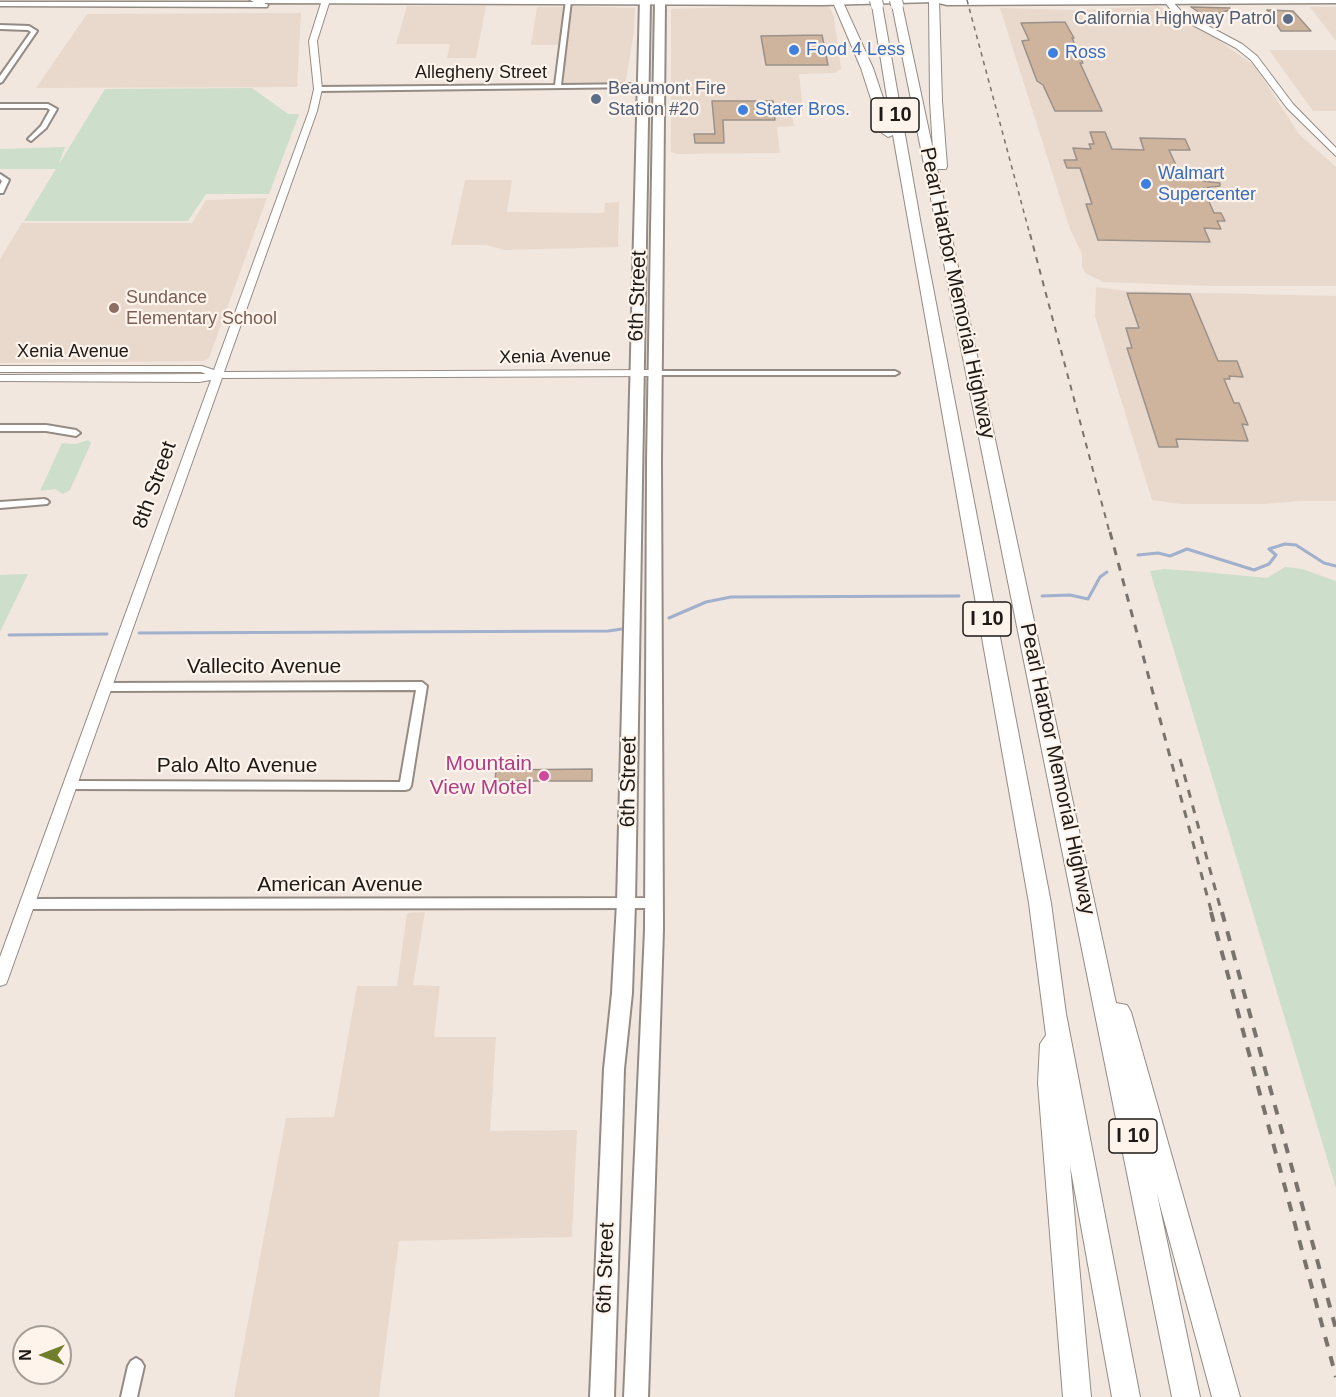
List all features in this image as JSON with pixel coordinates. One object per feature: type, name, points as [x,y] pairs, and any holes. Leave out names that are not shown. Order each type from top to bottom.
[{"type":"highway","points":[[836,0],[874,88],[914,225]]},
{"type":"highway","points":[[934,0],[942,223]]},
{"type":"highway","name":"Pearl Harbor Memorial Highway","points":[[897,2],[1186,1397]]},
{"type":"highway","name":"Pearl Harbor Memorial Highway","points":[[877,3],[914,225],[1040,903],[1054,1014],[1126,1397]]},
{"type":"highway","points":[[1079,875],[1148,1113],[1226,1397]]},
{"type":"highway","points":[[1054,1014],[1050,1083],[1077,1397]]},
{"type":"main road","points":[[254,0],[1336,2]]},
{"type":"main road","points":[[0,4],[310,5],[325,1]]},
{"type":"main road","name":"6th Street","points":[[602,1397],[614,1069],[622,993],[626,903],[644,1]]},
{"type":"main road","name":"6th Street","points":[[636,1397],[654,903],[654,461],[657,373],[660,1]]},
{"type":"main road","points":[[644,29],[650,33],[650,45],[659,46]]},
{"type":"main road","points":[[631,688],[654,688]]},
{"type":"street","name":"8th Street","points":[[0,979],[313,111],[318,88],[313,41],[325,1]]},
{"type":"street","points":[[558,87],[568,1]]},
{"type":"street","points":[[1172,1],[1179,14],[1247,52],[1263,68],[1310,128],[1336,153]]},
{"type":"street","points":[[1172,1],[1192,15],[1246,44],[1262,56],[1301,107],[1336,144]]},
{"type":"street","points":[[0,27],[29,28],[34,31],[0,81]]},
{"type":"street","points":[[1272,82],[1294,106],[1301,107]]},
{"type":"street","name":"Allegheny Street","points":[[318,88],[643,86]]},
{"type":"street","points":[[0,106],[48,106],[54,109],[44,127],[31,139]]},
{"type":"street","points":[[1310,128],[1320,131],[1336,144]]},
{"type":"street","points":[[0,191],[3,178]]},
{"type":"street","name":"Xenia Avenue","points":[[0,369],[202,369],[217,375]]},
{"type":"street","name":"Xenia Avenue","points":[[0,378],[199,379],[217,375],[895,373]]},
{"type":"street","points":[[0,428],[46,428],[76,433]]},
{"type":"street","points":[[0,505],[45,502]]},
{"type":"street","name":"Vallecito Avenue","points":[[105,687],[422,686],[405,786]]},
{"type":"street","name":"Palo Alto Avenue","points":[[70,785],[405,786]]},
{"type":"street","name":"American Avenue","points":[[27,904],[654,903]]},
{"type":"street","points":[[129,1397],[136,1366]]},
{"type":"shaded area","points":[[407,6],[486,6],[476,58],[447,58],[450,44],[396,44]]},
{"type":"shaded area","points":[[569,6],[635,8],[634,32],[625,85],[562,85]]},
{"type":"shaded area","points":[[829,6],[834,17],[841,69],[835,73],[799,74],[803,110],[791,110],[794,126],[777,127],[780,153],[677,154],[671,152],[671,9]]},
{"type":"shaded area","points":[[1158,6],[1218,40],[1254,65],[1299,134],[1336,167],[1336,286],[1212,286],[1103,282],[1085,273],[1082,266],[1082,254],[1070,229],[1000,8],[1078,10]]},
{"type":"shaded area","points":[[537,7],[563,7],[560,45],[531,45]]},
{"type":"shaded area","points":[[1310,7],[1336,7],[1336,41]]},
{"type":"shaded area","points":[[301,13],[297,87],[36,88],[87,14]]},
{"type":"shaded area","points":[[1269,50],[1336,50],[1336,111],[1313,111]]},
{"type":"shaded area","points":[[465,180],[512,180],[507,212],[604,213],[605,203],[619,202],[618,247],[504,250],[486,245],[451,245]]},
{"type":"shaded area","name":"Sundance Elementary School","points":[[267,198],[209,358],[204,361],[0,363],[0,259],[22,223],[192,223],[206,200]]},
{"type":"shaded area","points":[[1096,287],[1126,291],[1336,296],[1336,501],[1180,504],[1152,500],[1095,316]]},
{"type":"shaded area","points":[[425,912],[413,985],[440,986],[434,1037],[496,1037],[490,1131],[577,1130],[572,1237],[399,1241],[379,1397],[234,1397],[286,1118],[334,1117],[357,986],[397,986],[407,913]]},
{"type":"green space","points":[[252,88],[288,114],[299,114],[269,194],[206,194],[188,221],[24,221],[56,169],[0,169],[0,149],[65,147],[59,164],[105,89]]},
{"type":"green space","points":[[88,440],[91,443],[70,490],[63,494],[55,489],[40,491],[62,443],[75,444]]},
{"type":"green space","points":[[1285,567],[1302,569],[1336,581],[1336,1188],[1150,571],[1165,569],[1267,578]]},
{"type":"green space","points":[[28,574],[0,632],[0,575]]},
{"type":"building","points":[[1191,7],[1230,8],[1230,10],[1206,17]]},
{"type":"building","name":"California Highway Patrol","points":[[1267,10],[1293,11],[1311,31],[1281,31]]},
{"type":"building","points":[[1065,22],[1074,38],[1072,38],[1083,63],[1080,63],[1102,111],[1055,111],[1043,85],[1037,81],[1022,41],[1029,40],[1021,23]]},
{"type":"building","name":"Food 4 Less","points":[[822,35],[828,65],[766,65],[761,36]]},
{"type":"building","name":"Stater Bros.","points":[[712,101],[773,101],[775,120],[723,120],[724,143],[695,143],[694,134],[715,134]]},
{"type":"building","name":"Walmart Supercenter","points":[[1090,132],[1105,132],[1112,149],[1144,150],[1140,138],[1185,139],[1190,150],[1169,150],[1181,176],[1201,176],[1203,181],[1220,183],[1220,186],[1203,188],[1214,213],[1221,213],[1225,221],[1217,221],[1221,229],[1204,228],[1210,242],[1098,240],[1086,204],[1092,204],[1080,168],[1067,168],[1064,160],[1077,160],[1073,148],[1091,149],[1089,144],[1094,144]]},
{"type":"building","points":[[1127,293],[1190,294],[1218,361],[1237,361],[1243,377],[1229,376],[1230,379],[1224,379],[1234,403],[1239,403],[1248,425],[1242,424],[1248,441],[1176,439],[1178,447],[1159,447],[1127,348],[1132,348],[1126,328],[1139,328]]},
{"type":"building","name":"Mountain View Motel","points":[[592,769],[592,781],[495,781],[496,770]]},
{"type":"waterway","points":[[1138,555],[1158,553],[1170,556],[1187,549],[1254,570],[1269,564],[1276,555],[1269,549],[1285,544],[1296,545],[1324,563],[1336,566]]},
{"type":"waterway","points":[[1042,596],[1070,595],[1088,599],[1100,577],[1107,572]]},
{"type":"waterway","points":[[669,618],[706,602],[731,597],[959,596]]},
{"type":"waterway","points":[[139,633],[608,631],[622,629]]},
{"type":"waterway","points":[[9,635],[107,634]]},
{"type":"railway","points":[[967,0],[1030,235]]},
{"type":"railway","points":[[1030,234],[1110,534]]},
{"type":"railway","points":[[1110,532],[1212,914]]},
{"type":"railway","points":[[1180,759],[1222,914]]},
{"type":"railway","points":[[1211,912],[1336,1377]]},
{"type":"railway","points":[[1222,912],[1336,1329]]},
{"type":"place","name":"California Highway Patrol","points":[[1288,19]]},
{"type":"place","name":"Food 4 Less","points":[[794,50]]},
{"type":"place","name":"Ross","points":[[1053,53]]},
{"type":"place","name":"Beaumont Fire Station #20","points":[[596,99]]},
{"type":"place","name":"Stater Bros.","points":[[743,110]]},
{"type":"place","name":"Walmart Supercenter","points":[[1146,184]]},
{"type":"place","name":"Sundance Elementary School","points":[[114,308]]},
{"type":"place","name":"Mountain View Motel","points":[[544,776]]}]
